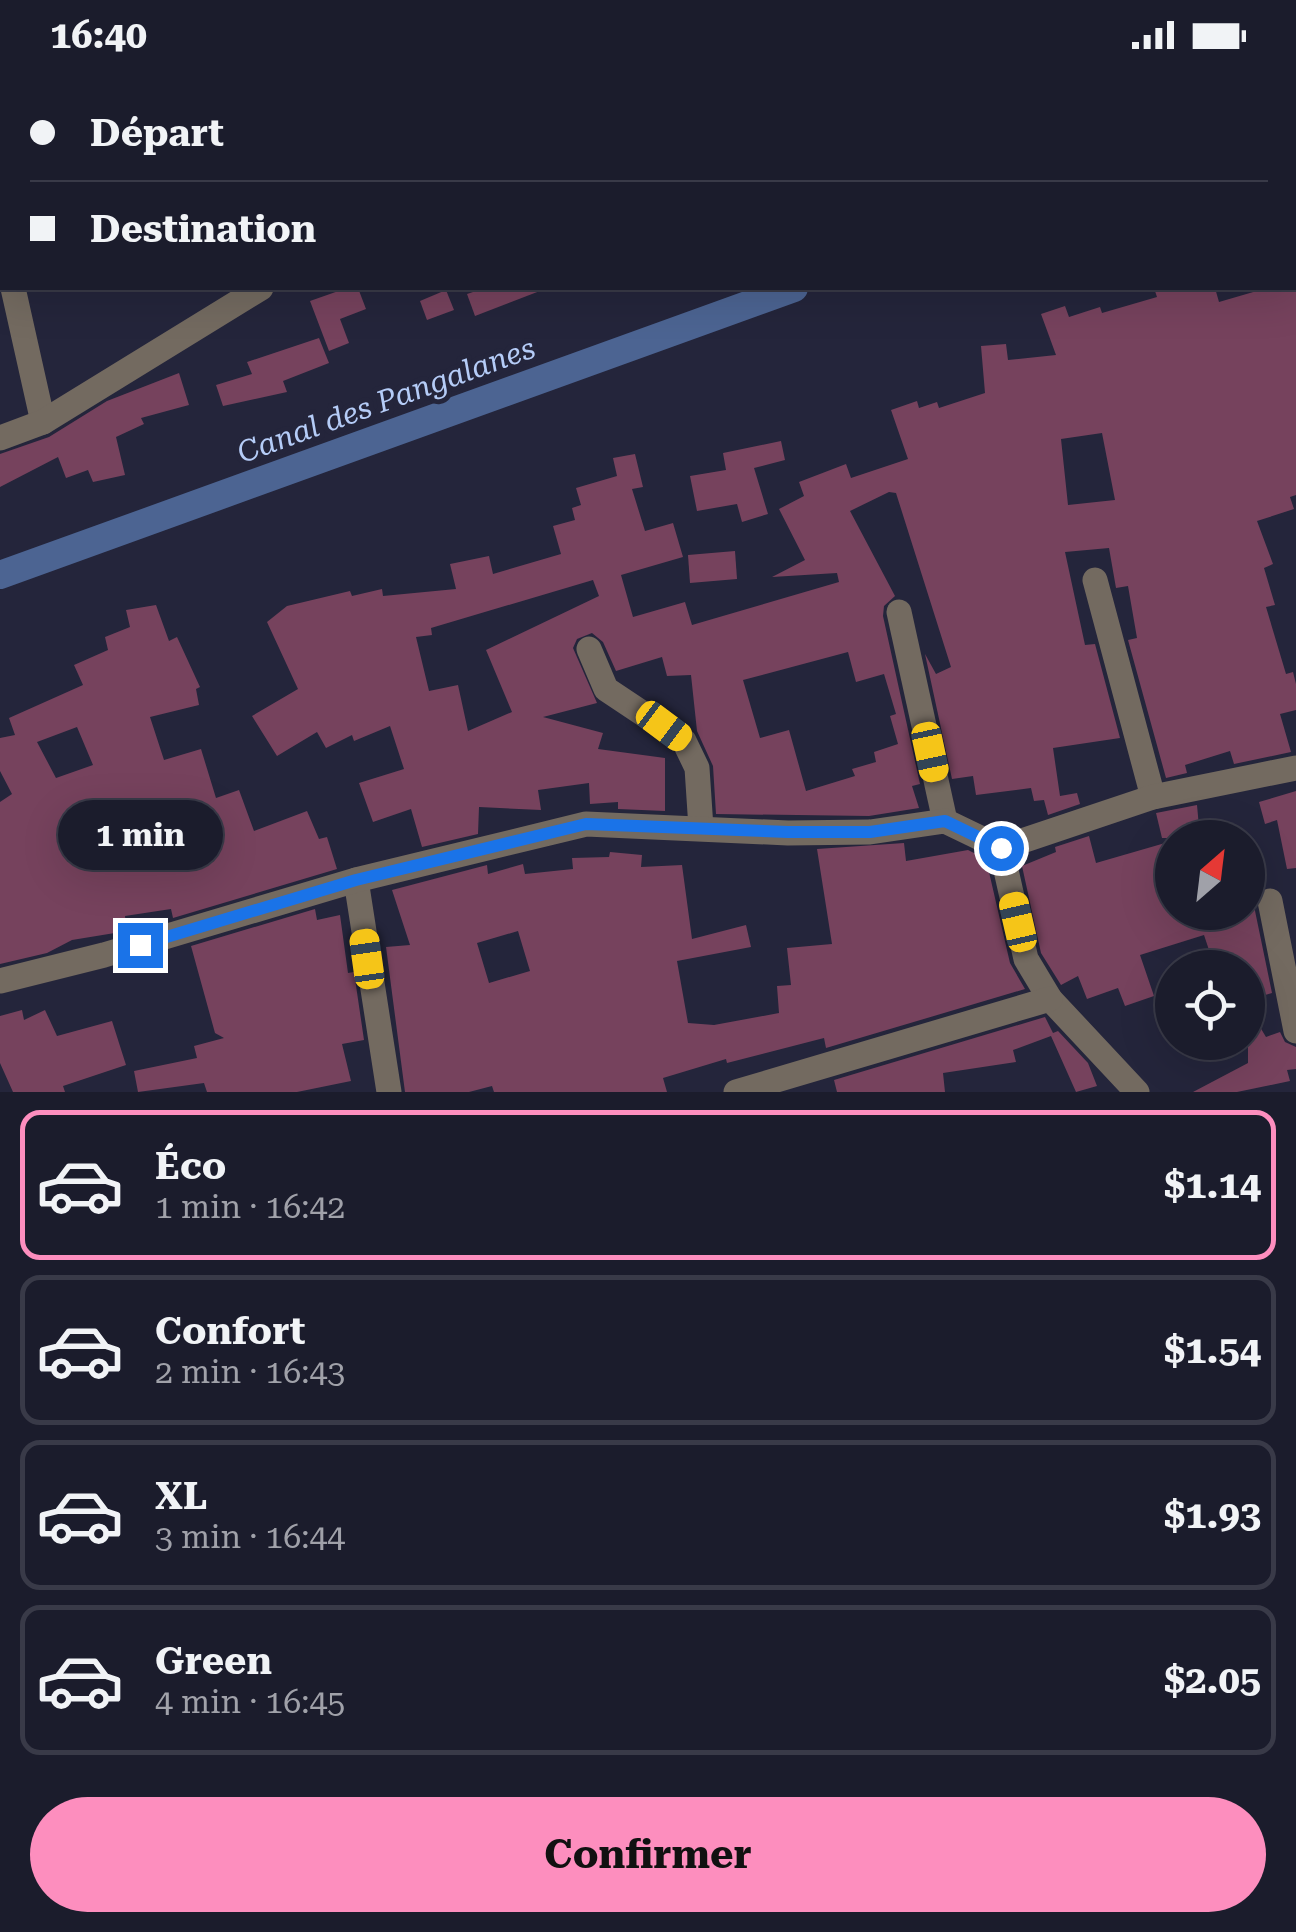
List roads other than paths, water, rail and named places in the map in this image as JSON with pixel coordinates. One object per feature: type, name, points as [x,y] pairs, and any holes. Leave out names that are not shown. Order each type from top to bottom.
[{"type":"street","points":[[13,290],[44,422]]},
{"type":"street","points":[[0,438],[44,422],[258,290]]},
{"type":"street","points":[[1095,580],[1153,797]]},
{"type":"street","points":[[898,612],[945,821]]},
{"type":"street","points":[[589,649],[606,689],[684,741],[697,768],[702,828]]},
{"type":"street","points":[[0,981],[104,956],[356,880],[586,824],[870,832],[945,821],[1001,848],[1153,797],[1296,768]]},
{"type":"street","points":[[1001,848],[1026,958],[1050,999],[1137,1092]]},
{"type":"street","points":[[356,880],[389,1092]]},
{"type":"street","points":[[1270,902],[1296,1031]]},
{"type":"street","points":[[736,1092],[1050,999]]},
{"type":"waterway","name":"Canal des Pangalanes","points":[[0,575],[788,290]]}]
